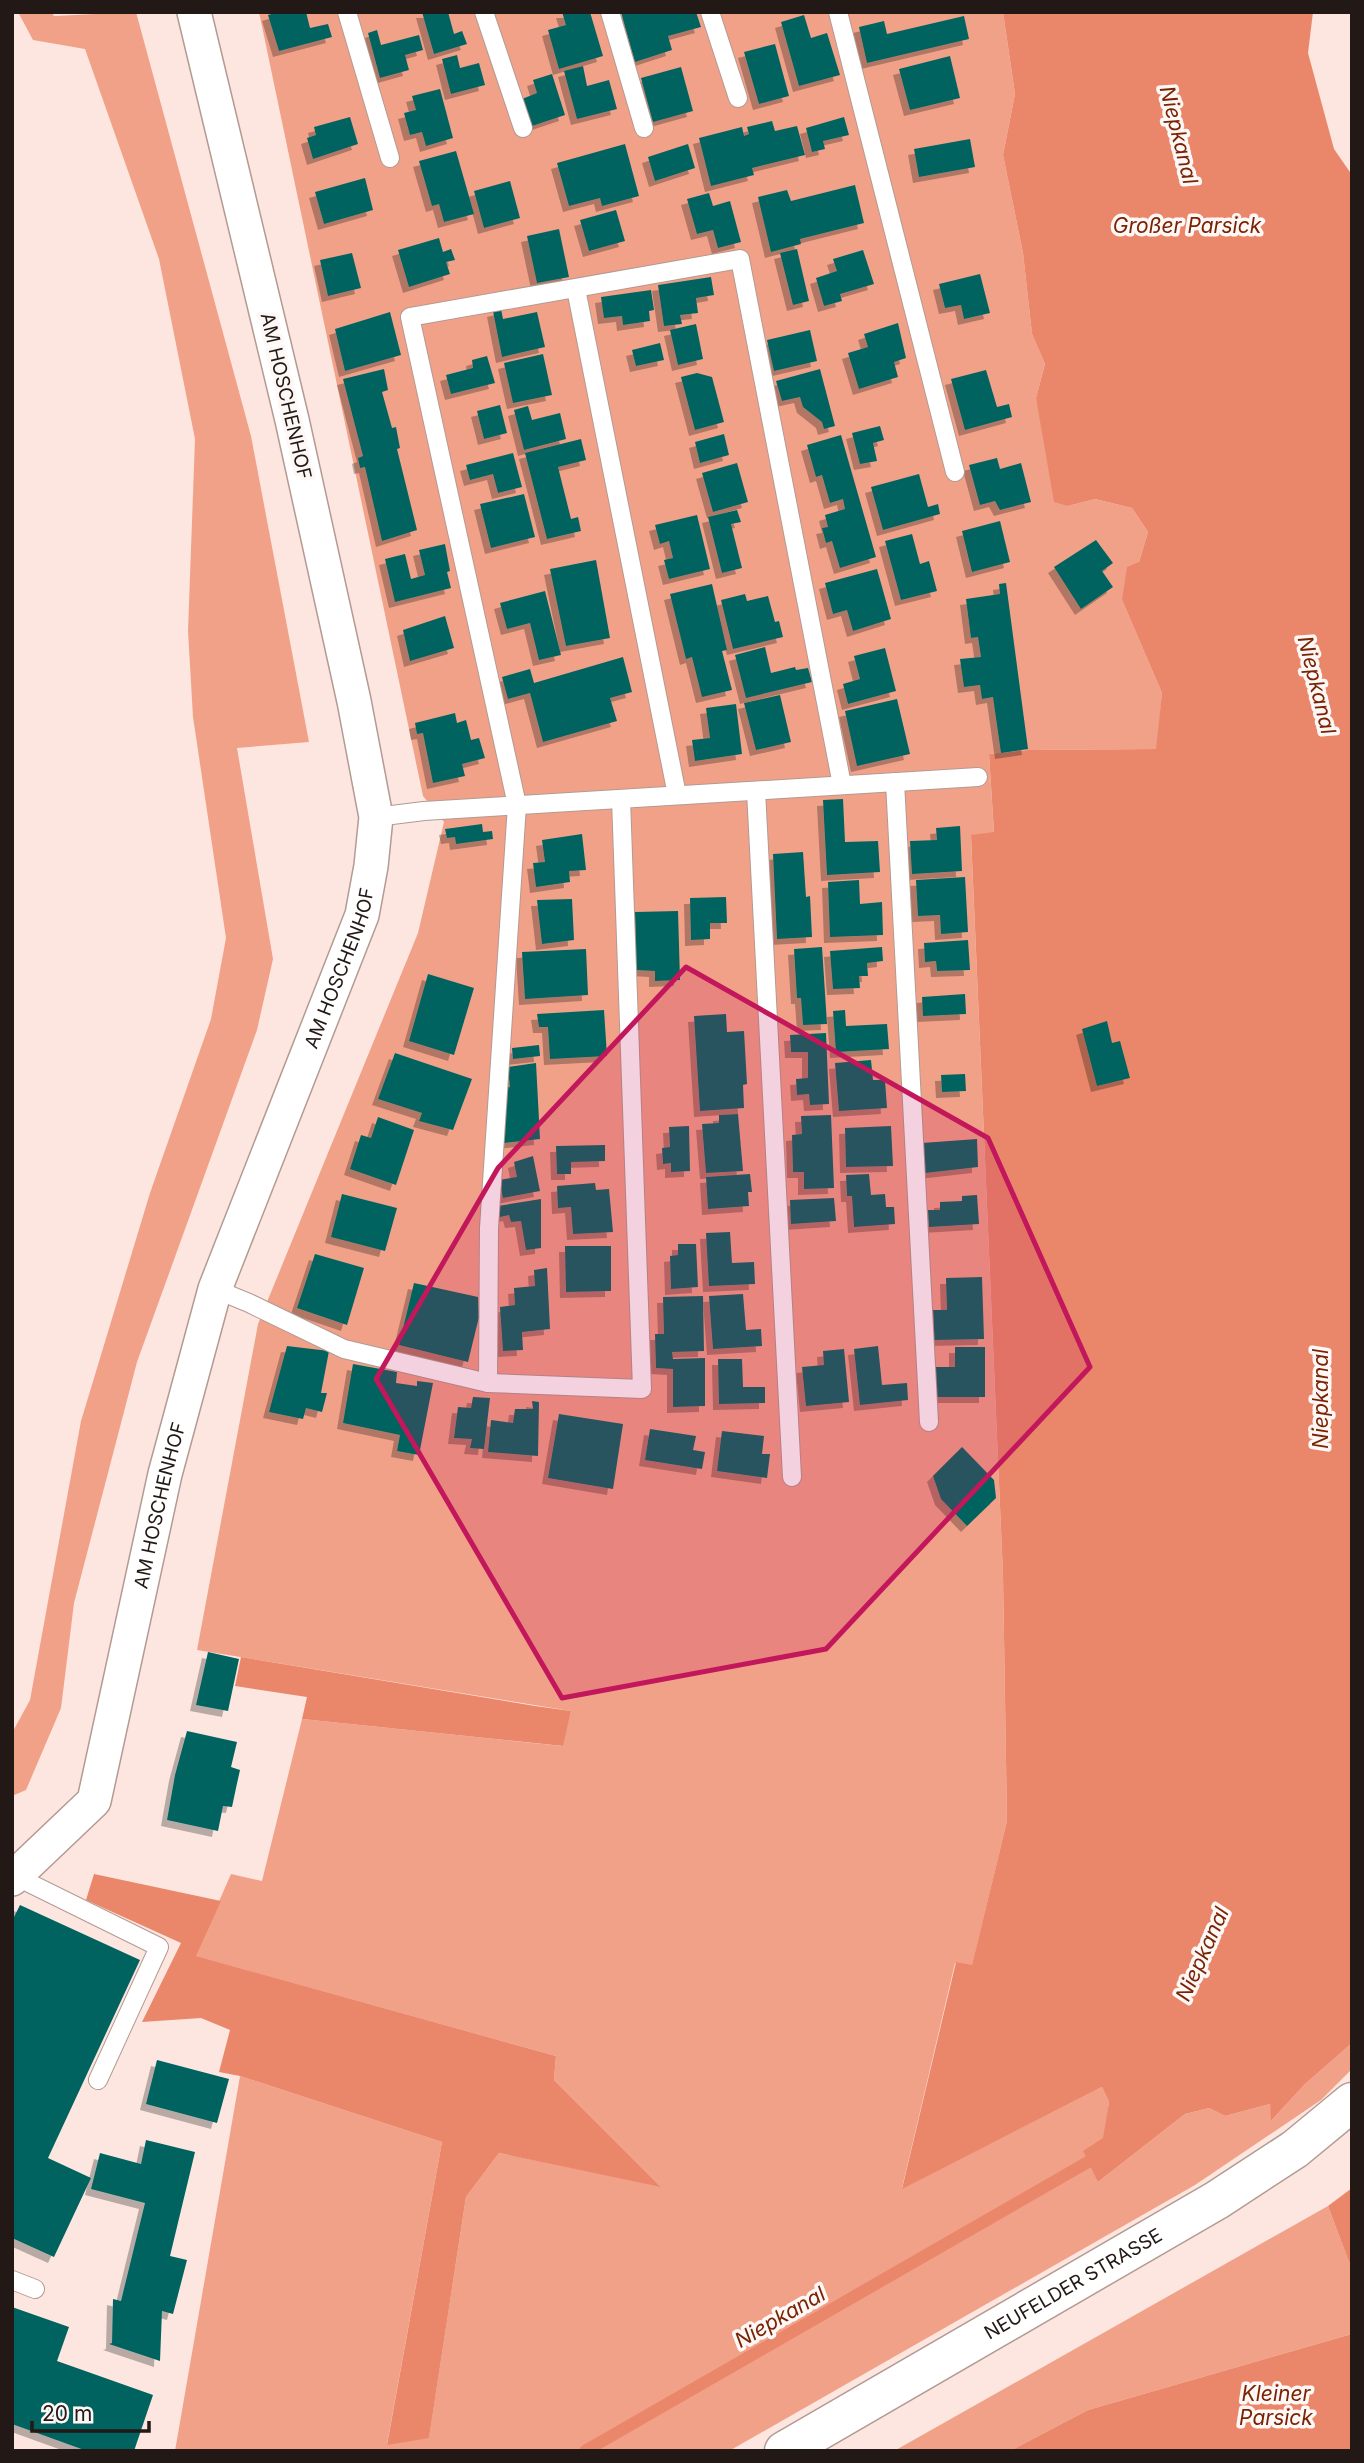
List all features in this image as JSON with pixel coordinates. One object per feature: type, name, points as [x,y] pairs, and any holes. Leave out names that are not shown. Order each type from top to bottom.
[{"type":"main road","name":"NEUFELDER STRASSE","points":[[784,2451],[1217,2200],[1295,2149],[1352,2102]]},
{"type":"street","name":"AM HOSCHENHOF","points":[[14,1877],[94,1801],[165,1474],[215,1289],[362,915],[376,817],[354,701],[292,420],[194,12]]},
{"type":"lane","points":[[347,12],[390,158]]},
{"type":"lane","points":[[484,12],[523,128]]},
{"type":"lane","points":[[610,12],[645,128]]},
{"type":"lane","points":[[710,12],[738,98]]},
{"type":"lane","points":[[838,12],[956,472]]},
{"type":"lane","points":[[488,1382],[489,1228],[517,805],[410,317],[740,259],[842,785]]},
{"type":"lane","points":[[576,289],[677,795]]},
{"type":"lane","points":[[376,817],[424,810],[978,777]]},
{"type":"lane","points":[[895,782],[929,1422]]},
{"type":"lane","points":[[756,790],[792,1477]]},
{"type":"lane","points":[[215,1289],[344,1349],[488,1382],[642,1388],[621,799]]},
{"type":"lane","points":[[14,1877],[159,1947],[98,2080]]},
{"type":"lane","points":[[12,2280],[35,2289]]},
{"type":"highlighted area","points":[[686,967],[988,1138],[1090,1367],[826,1649],[562,1698],[376,1379],[498,1168]]},
{"type":"shaded area","points":[[18,12],[52,12],[54,16],[136,12],[251,436],[309,742],[237,748],[273,959],[257,1030],[137,1362],[74,1603],[61,1708],[26,1790],[12,1796],[12,1733],[30,1700],[81,1421],[150,1193],[211,1019],[226,938],[193,717],[188,631],[195,439],[159,259],[85,49],[33,40]]},
{"type":"shaded area","points":[[259,12],[1003,12],[1015,94],[1003,155],[1023,253],[1032,334],[1045,364],[1036,398],[1068,506],[1095,499],[1132,508],[1148,532],[1139,562],[1122,600],[1162,693],[1157,749],[1028,750],[989,754],[994,833],[971,836],[1003,1575],[1007,1821],[972,1966],[955,1963],[902,2188],[1102,2087],[1109,2102],[1098,2182],[1185,2114],[1209,2108],[1225,2116],[1270,2104],[1272,2120],[1305,2084],[1352,2043],[1352,2069],[1321,2100],[1195,2185],[729,2451],[175,2451],[240,2076],[442,2142],[387,2444],[429,2437],[466,2197],[499,2153],[660,2186],[554,2080],[556,2056],[195,1956],[231,1874],[262,1881],[302,1719],[562,1746],[571,1711],[197,1650],[258,1324],[418,933],[444,822],[423,796]]},
{"type":"shaded area","points":[[1003,12],[1313,12],[1308,53],[1334,149],[1352,175],[1352,2043],[1305,2084],[1271,2121],[1270,2104],[1225,2116],[1209,2108],[1185,2114],[1098,2182],[1083,2151],[1103,2138],[1109,2102],[1102,2087],[902,2189],[956,1962],[972,1965],[1007,1821],[1003,1575],[971,835],[994,832],[989,754],[1028,750],[1156,749],[1162,693],[1122,600],[1127,567],[1139,562],[1148,532],[1132,508],[1095,499],[1068,506],[1054,502],[1036,398],[1045,364],[1032,334],[1023,253],[1003,155],[1015,94]]},
{"type":"shaded area","points":[[241,1657],[571,1711],[563,1746],[302,1719],[307,1697],[235,1686]]},
{"type":"shaded area","points":[[94,1874],[221,1901],[196,1956],[556,2056],[554,2080],[661,2187],[499,2153],[466,2197],[429,2438],[387,2445],[442,2142],[240,2076],[219,2072],[230,2030],[201,2018],[142,2022],[181,1943],[86,1900]]},
{"type":"shaded area","points":[[1352,2188],[1352,2261],[1349,2262],[1328,2206]]},
{"type":"shaded area","points":[[1328,2206],[1349,2262],[1352,2261],[1352,2334],[1088,2410],[1010,2451],[894,2451]]},
{"type":"shaded area","points":[[1352,2334],[1352,2451],[1010,2451],[1088,2410]]},
{"type":"building","points":[[278,12],[306,12],[310,28],[328,24],[332,37],[279,51],[268,15]]},
{"type":"building","points":[[422,12],[448,12],[454,34],[462,31],[467,44],[434,54]]},
{"type":"building","points":[[562,12],[590,12],[603,56],[559,69],[548,30],[566,25]]},
{"type":"building","points":[[621,12],[696,12],[701,27],[668,36],[672,50],[635,62]]},
{"type":"building","points":[[804,15],[811,38],[827,33],[840,75],[799,86],[781,22]]},
{"type":"building","points":[[964,16],[969,39],[867,63],[859,27],[884,21],[887,34]]},
{"type":"building","points":[[377,30],[381,45],[419,35],[423,50],[405,55],[409,70],[380,78],[368,33]]},
{"type":"building","points":[[775,44],[789,96],[759,104],[744,52]]},
{"type":"building","points":[[457,55],[460,68],[479,63],[485,85],[451,94],[442,59]]},
{"type":"building","points":[[950,56],[960,98],[910,110],[899,69]]},
{"type":"building","points":[[583,66],[587,86],[609,80],[617,109],[577,119],[564,71]]},
{"type":"building","points":[[681,67],[693,111],[653,122],[641,78]]},
{"type":"building","points":[[552,74],[565,115],[532,126],[522,99],[537,93],[533,80]]},
{"type":"building","points":[[440,89],[453,138],[426,146],[422,132],[410,135],[404,113],[416,110],[412,96]]},
{"type":"building","points":[[350,117],[358,144],[313,159],[307,138],[316,135],[314,127]]},
{"type":"building","points":[[844,117],[849,135],[823,141],[825,149],[812,152],[806,128]]},
{"type":"building","points":[[772,121],[775,131],[797,126],[805,155],[752,168],[754,175],[711,186],[699,138],[742,127],[744,136],[749,134],[747,127]]},
{"type":"building","points":[[970,139],[975,167],[919,177],[914,149]]},
{"type":"building","points":[[625,144],[639,196],[602,206],[600,198],[569,206],[557,163]]},
{"type":"building","points":[[688,144],[695,168],[655,181],[648,157]]},
{"type":"building","points":[[456,151],[474,214],[444,222],[439,204],[432,206],[419,161]]},
{"type":"building","points":[[365,178],[373,210],[324,224],[315,192]]},
{"type":"building","points":[[510,181],[520,218],[484,228],[474,191]]},
{"type":"building","points":[[855,185],[864,223],[800,239],[801,244],[771,252],[758,197],[787,190],[791,201]]},
{"type":"building","points":[[709,193],[713,206],[730,201],[741,242],[718,248],[713,230],[697,234],[687,199]]},
{"type":"building","points":[[616,210],[625,241],[589,251],[580,220]]},
{"type":"building","points":[[559,229],[569,277],[537,283],[527,236]]},
{"type":"building","points":[[439,238],[443,252],[451,249],[455,260],[446,262],[450,274],[409,287],[398,250]]},
{"type":"building","points":[[797,249],[809,301],[793,305],[780,253]]},
{"type":"building","points":[[863,250],[874,284],[840,294],[842,301],[824,306],[816,278],[837,271],[833,259]]},
{"type":"building","points":[[352,253],[361,288],[328,296],[320,260]]},
{"type":"building","points":[[980,274],[990,313],[964,319],[961,305],[945,308],[939,284]]},
{"type":"building","points":[[711,277],[714,295],[696,298],[698,313],[680,315],[682,324],[664,326],[658,285]]},
{"type":"building","points":[[651,290],[654,310],[649,311],[650,321],[623,325],[622,316],[604,318],[601,297]]},
{"type":"building","points":[[501,309],[503,319],[537,312],[545,347],[502,357],[493,311]]},
{"type":"building","points":[[390,312],[401,355],[345,371],[335,329]]},
{"type":"building","points":[[898,323],[906,358],[894,362],[898,377],[859,389],[848,353],[868,347],[864,334]]},
{"type":"building","points":[[696,324],[703,359],[678,365],[670,330]]},
{"type":"building","points":[[810,330],[817,361],[774,371],[767,340]]},
{"type":"building","points":[[660,343],[664,360],[636,366],[632,350]]},
{"type":"building","points":[[543,354],[552,395],[513,403],[504,363]]},
{"type":"building","points":[[487,356],[495,383],[451,394],[446,375],[473,368],[472,360]]},
{"type":"building","points":[[384,369],[388,390],[382,392],[392,428],[396,427],[400,448],[397,449],[417,530],[382,541],[365,467],[360,468],[358,458],[363,456],[343,379]]},
{"type":"building","points":[[820,369],[835,426],[824,429],[822,422],[803,407],[800,397],[782,401],[776,381]]},
{"type":"building","points":[[986,370],[997,407],[1009,404],[1012,417],[965,430],[951,379]]},
{"type":"building","points":[[697,373],[712,377],[724,422],[695,430],[681,377]]},
{"type":"building","points":[[500,405],[507,433],[484,439],[477,411]]},
{"type":"building","points":[[528,406],[532,420],[560,413],[566,439],[524,450],[514,410]]},
{"type":"building","points":[[880,426],[884,440],[873,443],[877,461],[860,464],[852,433]]},
{"type":"building","points":[[724,434],[729,455],[700,463],[695,442]]},
{"type":"building","points":[[841,435],[876,557],[840,568],[832,541],[826,543],[822,528],[828,527],[825,515],[845,509],[843,499],[830,503],[822,475],[816,477],[807,445]]},
{"type":"building","points":[[581,439],[586,460],[558,467],[571,519],[578,517],[581,531],[547,539],[525,453]]},
{"type":"building","points":[[513,453],[522,487],[498,493],[493,474],[470,480],[466,465]]},
{"type":"building","points":[[997,458],[1000,469],[1021,463],[1031,502],[1000,510],[995,501],[980,505],[969,465]]},
{"type":"building","points":[[737,463],[748,502],[713,512],[702,473]]},
{"type":"building","points":[[919,474],[928,507],[938,504],[940,514],[883,530],[871,487]]},
{"type":"building","points":[[524,494],[535,537],[491,548],[480,504]]},
{"type":"building","points":[[737,510],[741,522],[731,524],[742,568],[722,573],[708,517]]},
{"type":"building","points":[[697,515],[710,569],[669,579],[664,560],[673,558],[669,541],[660,544],[655,525]]},
{"type":"building","points":[[1000,521],[1010,562],[972,572],[962,531]]},
{"type":"building","points":[[912,534],[920,564],[929,561],[937,591],[901,600],[885,541]]},
{"type":"building","points":[[1096,540],[1113,563],[1102,571],[1113,587],[1081,609],[1054,567]]},
{"type":"building","points":[[445,544],[451,588],[395,602],[385,559],[405,554],[411,579],[425,575],[419,550]]},
{"type":"building","points":[[596,560],[610,638],[566,646],[550,569]]},
{"type":"building","points":[[877,569],[891,619],[853,631],[847,610],[833,614],[825,583]]},
{"type":"building","points":[[1006,583],[1028,749],[1001,753],[993,697],[982,699],[980,685],[964,687],[960,659],[981,657],[978,637],[971,638],[966,599],[1000,594],[999,584]]},
{"type":"building","points":[[712,584],[727,650],[722,651],[732,690],[702,697],[692,657],[686,659],[670,594]]},
{"type":"building","points":[[545,591],[561,655],[539,660],[530,623],[507,629],[500,603]]},
{"type":"building","points":[[745,594],[747,601],[768,596],[775,622],[779,621],[783,637],[733,649],[721,600]]},
{"type":"building","points":[[445,616],[454,648],[410,661],[403,630]]},
{"type":"building","points":[[765,647],[771,673],[795,667],[796,670],[808,668],[812,682],[746,698],[735,655]]},
{"type":"building","points":[[885,648],[896,691],[848,704],[843,684],[860,679],[854,656]]},
{"type":"building","points":[[623,657],[632,692],[610,698],[617,721],[543,742],[530,693],[508,699],[502,677],[530,669],[534,683]]},
{"type":"building","points":[[780,695],[791,742],[756,750],[744,703]]},
{"type":"building","points":[[897,699],[910,754],[857,766],[845,711]]},
{"type":"building","points":[[736,704],[742,754],[695,761],[692,740],[710,738],[706,708]]},
{"type":"building","points":[[455,713],[457,723],[466,720],[471,740],[479,738],[485,758],[462,764],[465,776],[433,783],[423,733],[417,734],[415,723]]},
{"type":"building","points":[[843,799],[845,842],[878,841],[880,872],[827,875],[823,800]]},
{"type":"building","points":[[482,824],[483,832],[492,831],[493,839],[456,844],[455,837],[447,838],[445,829]]},
{"type":"building","points":[[960,826],[962,871],[912,874],[910,841],[937,840],[936,828]]},
{"type":"building","points":[[582,834],[586,870],[569,871],[570,882],[536,887],[533,863],[545,862],[542,840]]},
{"type":"building","points":[[803,852],[806,897],[810,896],[812,937],[777,939],[773,854]]},
{"type":"building","points":[[965,877],[968,932],[941,934],[940,915],[918,916],[916,880]]},
{"type":"building","points":[[859,880],[860,904],[882,902],[883,935],[830,937],[828,882]]},
{"type":"building","points":[[726,897],[727,923],[710,923],[710,939],[691,940],[690,898]]},
{"type":"building","points":[[572,899],[574,940],[542,944],[537,900]]},
{"type":"building","points":[[678,911],[680,980],[655,981],[655,971],[636,970],[635,912]]},
{"type":"building","points":[[968,940],[970,970],[937,971],[936,961],[925,962],[924,943]]},
{"type":"building","points":[[822,947],[827,1024],[803,1025],[801,998],[797,998],[794,949]]},
{"type":"building","points":[[882,947],[883,961],[867,963],[868,976],[859,976],[860,988],[833,989],[830,951]]},
{"type":"building","points":[[586,949],[588,995],[525,999],[522,952]]},
{"type":"building","points":[[428,974],[474,988],[454,1055],[409,1041]]},
{"type":"building","points":[[965,994],[966,1014],[923,1016],[922,997]]},
{"type":"building","points":[[604,1010],[607,1056],[550,1059],[548,1027],[539,1027],[537,1014]]},
{"type":"building","points":[[845,1010],[846,1026],[887,1024],[889,1049],[836,1052],[833,1011]]},
{"type":"building","points":[[726,1014],[727,1032],[744,1031],[747,1084],[743,1085],[744,1108],[700,1111],[694,1016]]},
{"type":"building","points":[[1107,1021],[1112,1043],[1120,1041],[1130,1078],[1097,1086],[1082,1029]]},
{"type":"building","points":[[826,1033],[829,1104],[810,1105],[809,1094],[797,1095],[796,1079],[808,1078],[808,1052],[791,1052],[790,1035]]},
{"type":"building","points":[[539,1045],[540,1056],[513,1059],[512,1048]]},
{"type":"building","points":[[395,1053],[472,1079],[453,1130],[419,1121],[422,1113],[378,1099]]},
{"type":"building","points":[[871,1060],[873,1080],[885,1080],[887,1108],[839,1111],[835,1063]]},
{"type":"building","points":[[536,1063],[540,1139],[504,1143],[499,1089],[510,1087],[508,1067]]},
{"type":"building","points":[[965,1074],[966,1091],[942,1092],[941,1075]]},
{"type":"building","points":[[738,1114],[743,1171],[706,1173],[702,1124],[719,1123],[719,1115]]},
{"type":"building","points":[[831,1115],[834,1188],[804,1189],[804,1172],[793,1172],[792,1135],[802,1134],[801,1116]]},
{"type":"building","points":[[378,1117],[414,1130],[396,1185],[350,1169],[361,1135],[371,1138]]},
{"type":"building","points":[[689,1126],[690,1171],[671,1172],[671,1163],[663,1164],[662,1148],[670,1147],[669,1127]]},
{"type":"building","points":[[891,1126],[893,1166],[846,1167],[845,1128]]},
{"type":"building","points":[[977,1139],[978,1167],[925,1173],[922,1143]]},
{"type":"building","points":[[605,1145],[605,1161],[571,1162],[571,1174],[557,1174],[556,1146]]},
{"type":"building","points":[[533,1156],[540,1191],[503,1198],[499,1180],[517,1177],[514,1162]]},
{"type":"building","points":[[750,1174],[752,1192],[748,1192],[749,1206],[708,1209],[706,1177]]},
{"type":"building","points":[[869,1174],[871,1195],[885,1194],[886,1207],[894,1207],[895,1224],[854,1227],[852,1196],[847,1196],[846,1175]]},
{"type":"building","points":[[595,1183],[596,1190],[609,1189],[613,1232],[573,1234],[571,1207],[558,1208],[557,1186]]},
{"type":"building","points":[[342,1194],[397,1208],[385,1251],[331,1237]]},
{"type":"building","points":[[977,1195],[979,1224],[929,1227],[928,1210],[940,1210],[940,1202],[962,1201],[962,1196]]},
{"type":"building","points":[[834,1198],[836,1221],[791,1224],[790,1200]]},
{"type":"building","points":[[541,1199],[541,1248],[526,1250],[521,1221],[511,1222],[509,1215],[500,1217],[498,1206]]},
{"type":"building","points":[[730,1232],[732,1263],[754,1262],[755,1284],[709,1286],[706,1233]]},
{"type":"building","points":[[678,1244],[696,1244],[698,1287],[671,1289],[670,1256],[678,1255]]},
{"type":"building","points":[[565,1246],[611,1246],[611,1291],[566,1292]]},
{"type":"building","points":[[315,1254],[364,1268],[347,1325],[297,1308]]},
{"type":"building","points":[[547,1268],[550,1329],[522,1332],[523,1350],[503,1351],[500,1307],[515,1305],[514,1288],[535,1286],[534,1270]]},
{"type":"building","points":[[982,1277],[984,1339],[934,1340],[933,1310],[947,1310],[946,1278]]},
{"type":"building","points":[[414,1283],[478,1297],[479,1317],[468,1362],[399,1345]]},
{"type":"building","points":[[743,1294],[746,1330],[761,1329],[762,1346],[713,1349],[709,1296]]},
{"type":"building","points":[[703,1296],[704,1351],[672,1352],[673,1359],[705,1358],[705,1406],[673,1407],[673,1369],[656,1368],[655,1334],[664,1334],[663,1297]]},
{"type":"building","points":[[287,1346],[329,1351],[321,1393],[327,1393],[322,1412],[306,1408],[303,1419],[269,1412]]},
{"type":"building","points":[[878,1346],[882,1385],[907,1383],[908,1400],[860,1405],[854,1349]]},
{"type":"building","points":[[955,1347],[985,1347],[985,1397],[936,1397],[936,1367],[955,1367]]},
{"type":"building","points":[[844,1349],[849,1402],[806,1406],[802,1367],[824,1365],[823,1351]]},
{"type":"building","points":[[718,1359],[742,1359],[743,1387],[765,1387],[765,1403],[719,1404]]},
{"type":"building","points":[[353,1364],[397,1372],[396,1383],[417,1386],[417,1381],[433,1383],[419,1455],[397,1451],[400,1435],[343,1423]]},
{"type":"building","points":[[473,1397],[490,1398],[484,1449],[470,1448],[472,1439],[454,1438],[458,1407],[471,1408]]},
{"type":"building","points":[[532,1401],[539,1402],[538,1456],[488,1452],[491,1420],[513,1423],[515,1409],[533,1409]]},
{"type":"building","points":[[559,1414],[623,1424],[613,1489],[548,1478]]},
{"type":"building","points":[[650,1429],[696,1436],[693,1450],[705,1452],[702,1469],[645,1460]]},
{"type":"building","points":[[722,1431],[764,1436],[762,1454],[770,1454],[767,1478],[717,1471]]},
{"type":"building","points":[[962,1447],[994,1480],[996,1498],[967,1526],[941,1499],[933,1476]]},
{"type":"building","points":[[208,1652],[239,1659],[228,1711],[196,1705]]},
{"type":"building","points":[[187,1731],[237,1742],[231,1767],[240,1770],[232,1807],[223,1806],[218,1831],[167,1820]]},
{"type":"building","points":[[20,1905],[140,1960],[48,2158],[91,2178],[54,2257],[12,2238],[12,1921]]},
{"type":"building","points":[[157,2060],[229,2079],[217,2123],[146,2104]]},
{"type":"building","points":[[146,2140],[195,2152],[170,2256],[187,2260],[173,2314],[162,2311],[160,2361],[109,2344],[112,2343],[113,2299],[121,2301],[145,2203],[91,2189],[100,2153],[141,2164]]},
{"type":"building","points":[[12,2307],[69,2327],[57,2361],[153,2395],[134,2451],[87,2451],[12,2424]]},
{"type":"waterway","name":"Niepkanal","points":[[585,2451],[1088,2162],[1099,2152]]},
{"type":"water label","name":"Großer Parsick","points":[[1187,225]]},
{"type":"water label","name":"Kleiner Parsick","points":[[1276,2405]]}]
